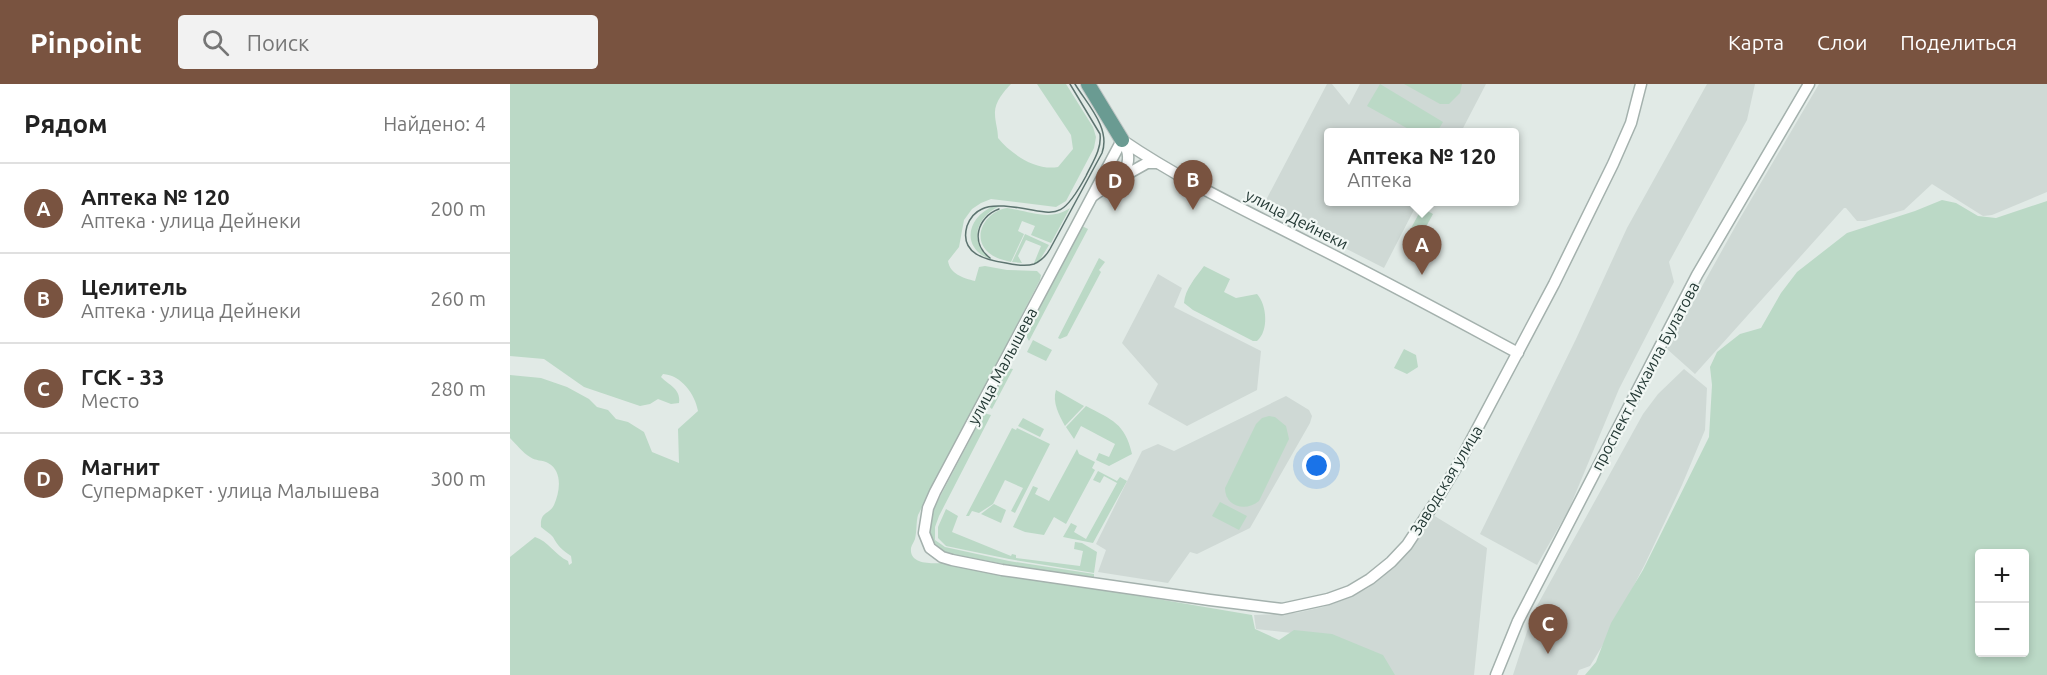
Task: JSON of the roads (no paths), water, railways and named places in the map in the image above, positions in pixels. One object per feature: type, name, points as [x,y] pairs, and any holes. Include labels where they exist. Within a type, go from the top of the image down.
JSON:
[{"type":"main road","name":"улица Дейнеки","points":[[1088,84],[1122,140]]},
{"type":"street","name":"Заводская улица","points":[[926,541],[930,548],[942,557],[1002,570],[1282,609],[1328,599],[1350,591],[1381,572],[1407,545],[1448,482],[1518,352],[1620,148],[1631,123],[1641,84]]},
{"type":"street","name":"проспект Михаила Булатова","points":[[1496,675],[1518,621],[1697,275],[1809,84]]},
{"type":"street","name":"улица Дейнеки","points":[[1122,140],[1206,191],[1518,352]]},
{"type":"street","name":"улица Малышева","points":[[1094,195],[1121,176],[1126,168],[1127,148],[1122,140]]},
{"type":"street","name":"улица Малышева","points":[[926,541],[924,524],[935,492],[1122,140]]},
{"type":"street","points":[[1113,182],[1147,163],[1155,162]]},
{"type":"tram line","points":[[1070,84],[1100,134],[1098,150],[1086,176],[1068,203],[1053,212],[1004,206],[987,207],[977,212],[968,223],[966,236],[967,243],[976,254],[998,262],[1027,265],[1039,261],[1050,249],[1102,153],[1104,144],[1101,125],[1075,84]]},
{"type":"tram line","points":[[990,258],[980,245],[979,231],[986,218],[999,209]]},
{"type":"place","name":"Целитель","points":[[1193,210]]},
{"type":"place","name":"Магнит","points":[[1115,211]]},
{"type":"place","name":"Аптека № 120","points":[[1422,275]]},
{"type":"place","name":"ГСК - 33","points":[[1548,654]]}]
